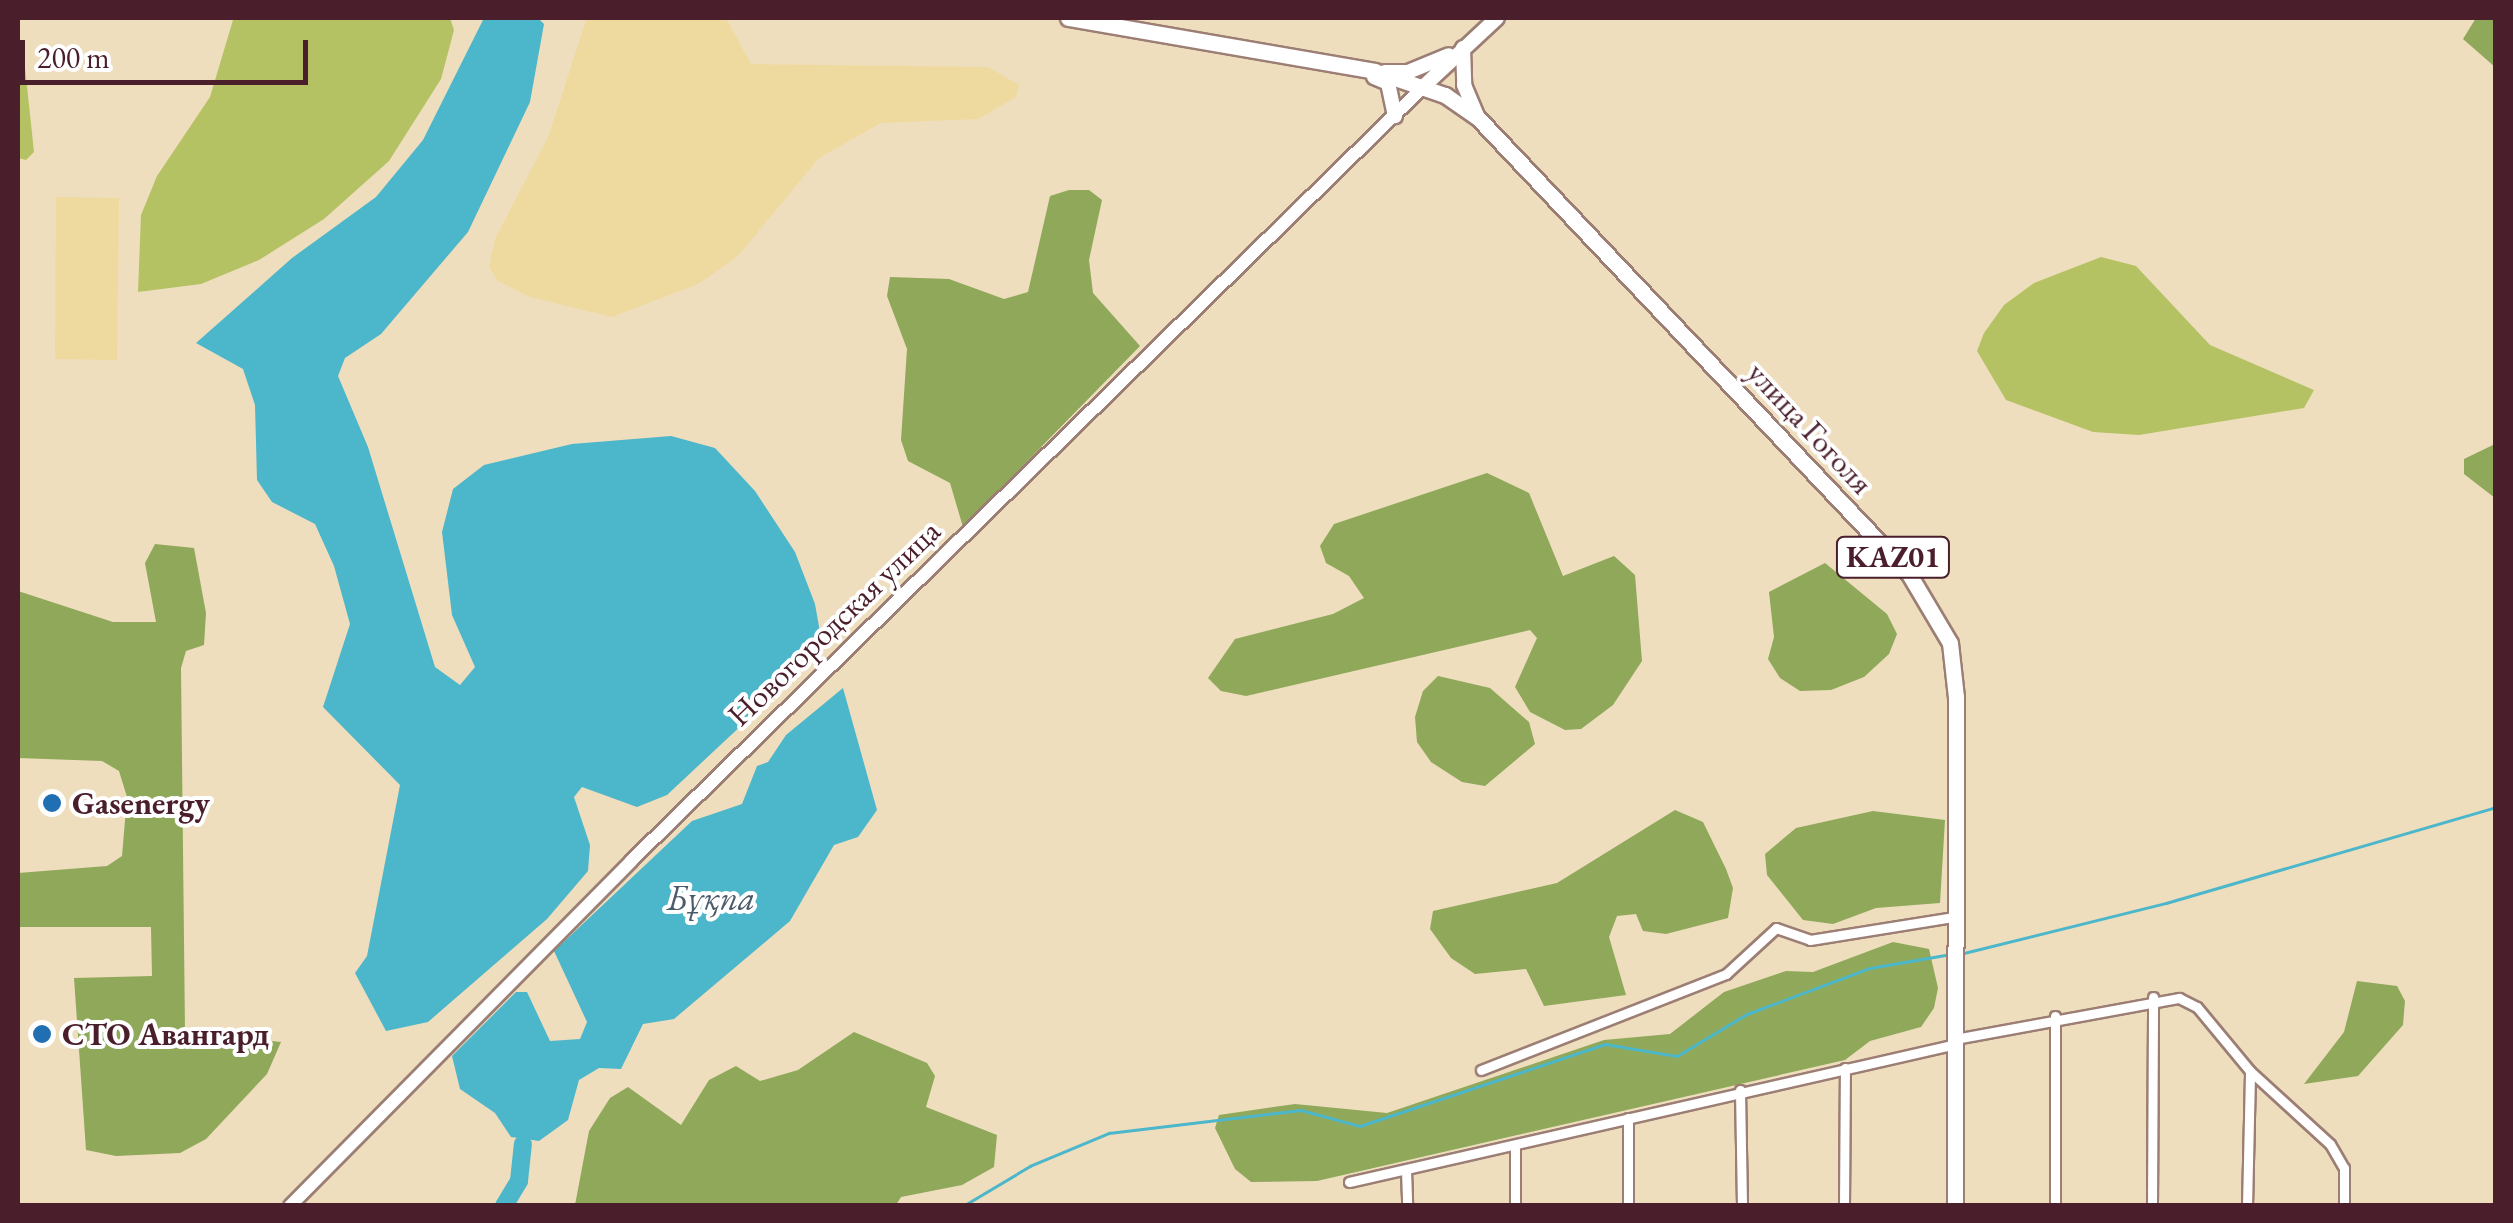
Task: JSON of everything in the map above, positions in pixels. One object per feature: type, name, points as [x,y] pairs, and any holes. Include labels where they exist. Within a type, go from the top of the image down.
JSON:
[{"type":"highway","name":"улица Гоголя","points":[[1068,18],[1374,72],[1424,87],[1478,118],[1909,574],[1950,643],[1956,697],[1955,1206]]},
{"type":"main road","points":[[1424,87],[1497,18]]},
{"type":"main road","points":[[1374,72],[1408,72],[1463,48]]},
{"type":"main road","points":[[1463,48],[1464,86],[1478,118]]},
{"type":"main road","points":[[1355,69],[1388,82],[1395,116]]},
{"type":"street","name":"Новогородская улица","points":[[290,1206],[645,847],[1424,87]]},
{"type":"street","points":[[1481,1070],[1726,974],[1776,928],[1810,940],[1954,917]]},
{"type":"street","points":[[2152,1206],[2154,997]]},
{"type":"street","points":[[1349,1182],[1515,1149],[1740,1090],[2055,1016],[2154,997],[2179,998],[2197,1006],[2250,1071],[2330,1144],[2344,1168],[2344,1206]]},
{"type":"street","points":[[2055,1016],[2055,1206]]},
{"type":"street","points":[[1844,1206],[1845,1068]]},
{"type":"street","points":[[2248,1206],[2250,1071]]},
{"type":"street","points":[[1740,1090],[1742,1206]]},
{"type":"street","points":[[1628,1118],[1628,1206]]},
{"type":"street","points":[[1515,1149],[1515,1206]]},
{"type":"street","points":[[1406,1170],[1406,1206]]},
{"type":"green space","points":[[450,18],[454,30],[441,79],[389,161],[324,219],[259,260],[201,284],[138,292],[141,215],[157,176],[210,97],[233,20]]},
{"type":"green space","points":[[2476,18],[2495,18],[2495,67],[2463,39]]},
{"type":"green space","points":[[24,58],[34,152],[26,160],[18,158],[18,61]]},
{"type":"green space","points":[[1069,190],[1089,190],[1102,200],[1089,260],[1093,293],[1140,346],[963,527],[950,483],[908,461],[901,440],[907,349],[887,296],[890,277],[949,279],[1004,299],[1028,292],[1050,196]]},
{"type":"green space","points":[[2101,257],[2136,266],[2210,345],[2314,390],[2304,408],[2139,435],[2093,432],[2006,400],[1977,351],[1984,333],[2004,305],[2034,283]]},
{"type":"green space","points":[[2495,444],[2495,498],[2464,474],[2464,459]]},
{"type":"green space","points":[[1487,473],[1529,493],[1563,576],[1614,556],[1635,575],[1642,661],[1613,705],[1581,729],[1565,730],[1530,712],[1515,687],[1537,638],[1530,630],[1246,696],[1221,691],[1208,678],[1235,639],[1333,614],[1364,598],[1349,576],[1326,563],[1320,546],[1334,524]]},
{"type":"green space","points":[[155,544],[194,548],[206,613],[204,645],[186,651],[181,668],[185,1031],[281,1042],[267,1074],[206,1139],[180,1153],[116,1156],[86,1150],[74,978],[152,976],[151,927],[20,927],[18,873],[107,866],[122,856],[127,797],[119,771],[102,761],[18,758],[18,591],[113,622],[156,622],[145,563]]},
{"type":"green space","points":[[1825,563],[1887,614],[1897,634],[1889,654],[1864,677],[1831,690],[1800,691],[1780,678],[1768,659],[1774,637],[1769,592]]},
{"type":"green space","points":[[1438,676],[1490,688],[1529,722],[1535,744],[1485,786],[1462,782],[1431,762],[1417,742],[1415,717],[1423,691]]},
{"type":"green space","points":[[1675,810],[1703,822],[1733,888],[1728,918],[1666,934],[1643,931],[1636,914],[1617,916],[1609,937],[1626,995],[1544,1006],[1526,969],[1475,974],[1451,958],[1430,929],[1433,911],[1557,883]]},
{"type":"green space","points":[[1873,811],[1945,820],[1940,903],[1876,908],[1833,924],[1803,920],[1767,875],[1765,854],[1796,828]]},
{"type":"green space","points":[[1893,942],[1929,949],[1938,988],[1934,1008],[1921,1027],[1870,1041],[1845,1060],[1317,1181],[1251,1182],[1235,1169],[1215,1128],[1219,1115],[1295,1104],[1387,1113],[1604,1040],[1670,1034],[1724,992],[1786,971],[1813,972]]},
{"type":"green space","points":[[2357,981],[2397,986],[2405,1001],[2403,1025],[2358,1076],[2304,1084],[2344,1032]]},
{"type":"green space","points":[[854,1032],[927,1063],[935,1076],[926,1107],[997,1135],[994,1167],[962,1185],[901,1197],[896,1205],[575,1205],[589,1131],[610,1098],[628,1087],[681,1125],[709,1080],[736,1066],[760,1081],[798,1070]]},
{"type":"sand","points":[[587,18],[726,18],[751,64],[988,67],[1019,85],[1016,97],[978,119],[881,123],[819,158],[737,257],[698,284],[612,317],[530,297],[498,281],[489,267],[495,239],[548,137]]},
{"type":"sand","points":[[56,197],[119,198],[117,360],[55,359]]},
{"type":"water","points":[[538,18],[544,24],[530,102],[468,232],[381,334],[345,358],[338,376],[368,447],[435,667],[460,685],[475,667],[452,615],[442,532],[453,489],[484,465],[572,444],[671,436],[715,448],[755,491],[795,552],[815,604],[823,649],[667,795],[637,807],[582,787],[574,797],[590,845],[588,871],[547,919],[428,1022],[386,1031],[355,973],[367,956],[400,785],[323,707],[350,624],[334,566],[315,524],[272,502],[257,480],[255,405],[243,369],[196,343],[292,258],[376,197],[423,140],[483,20]]},
{"type":"water","name":"Бұқпа","points":[[843,688],[877,810],[858,837],[834,845],[790,921],[674,1019],[643,1024],[621,1069],[599,1068],[579,1080],[568,1120],[539,1141],[511,1137],[495,1113],[460,1089],[452,1056],[516,992],[527,992],[550,1041],[580,1039],[587,1022],[554,951],[692,821],[742,804],[757,766],[768,762],[786,735]]},
{"type":"waterway","points":[[1964,953],[2166,903],[2496,807]]},
{"type":"waterway","points":[[963,1206],[1030,1166],[1109,1133],[1301,1110],[1360,1126],[1605,1044],[1677,1056],[1747,1014],[1870,968],[1945,955]]},
{"type":"waterway","name":"Бұқпа","points":[[504,1206],[519,1181],[523,1144]]},
{"type":"place","name":"Gasenergy","points":[[52,803]]},
{"type":"place","name":"СТО Авангард","points":[[42,1034]]}]
